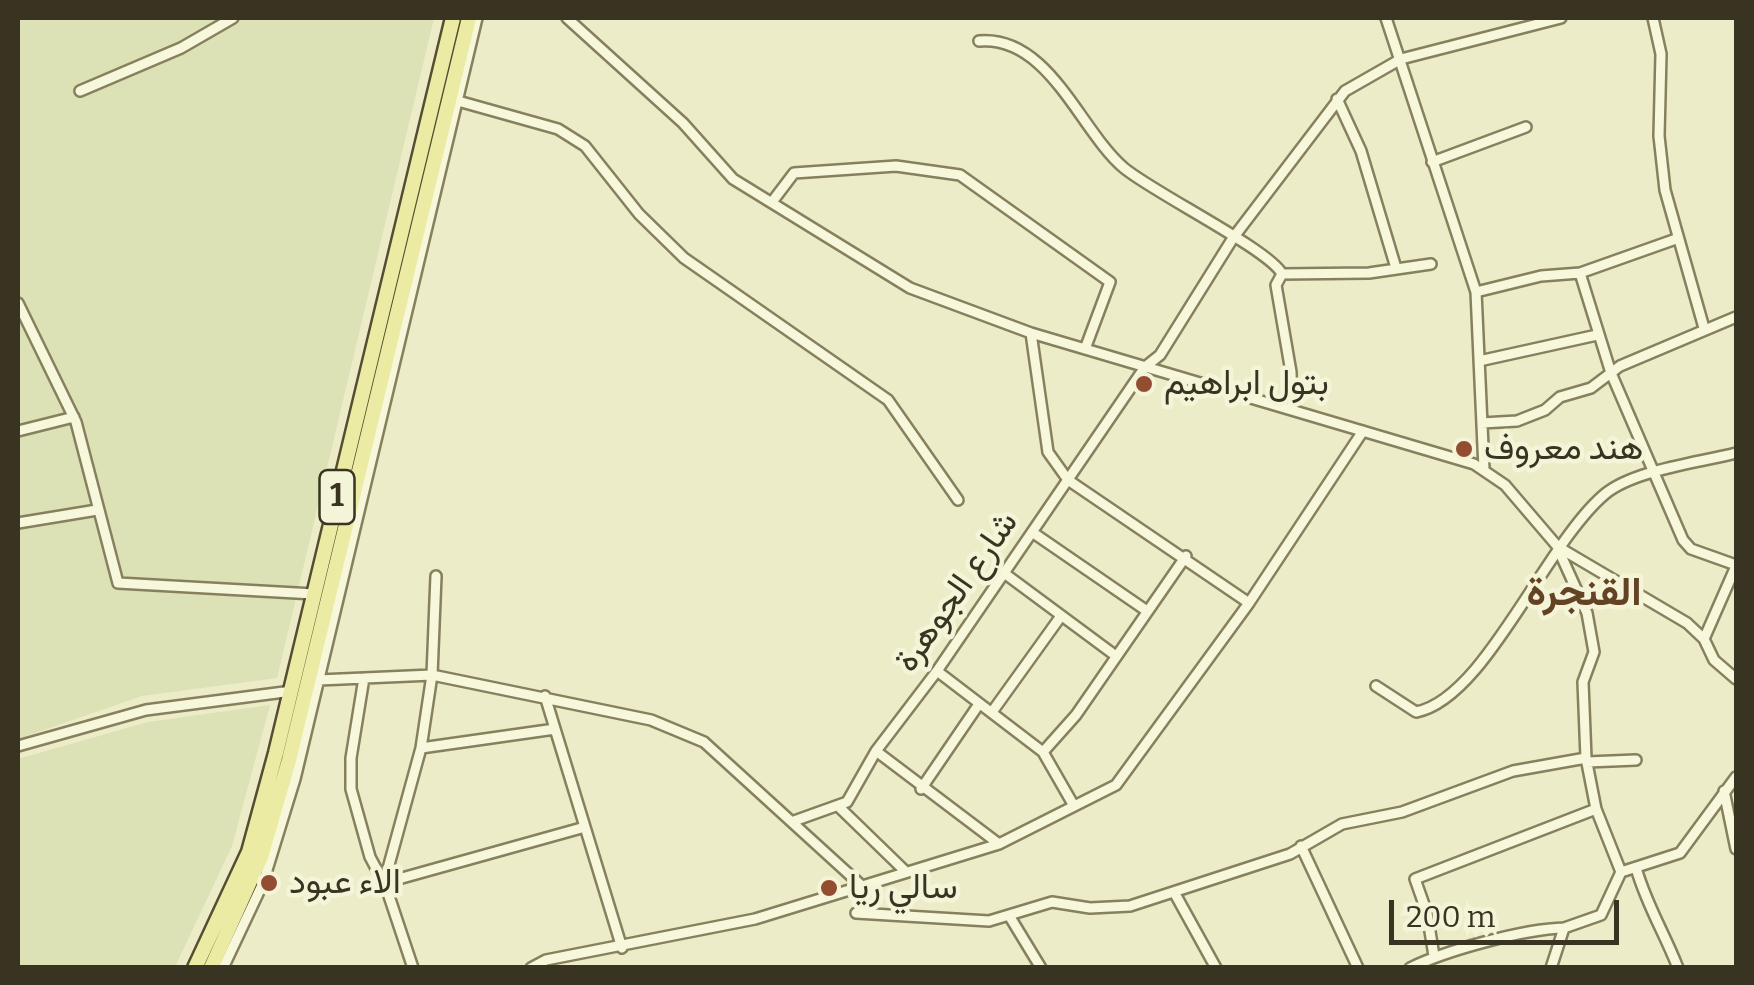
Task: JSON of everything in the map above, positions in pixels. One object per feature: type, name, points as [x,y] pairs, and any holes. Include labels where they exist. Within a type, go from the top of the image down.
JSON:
[{"type":"main road","name":"1","points":[[194,968],[248,852],[292,691],[453,18]]},
{"type":"main road","name":"1","points":[[211,968],[262,857],[289,760],[469,18]]},
{"type":"street","points":[[80,91],[156,60],[233,18]]},
{"type":"street","points":[[224,968],[264,883],[280,835],[477,18]]},
{"type":"street","points":[[567,18],[682,124],[725,172],[910,288],[1031,333],[1292,408],[1484,469],[1505,485],[1558,548],[1587,612],[1594,652],[1583,682],[1587,760],[1596,809],[1621,872],[1601,914],[1564,928],[1542,928],[1434,956],[1410,968]]},
{"type":"street","points":[[1386,18],[1476,292],[1484,469]]},
{"type":"street","points":[[1396,268],[1361,151],[1337,99],[1401,59],[1561,18]]},
{"type":"street","points":[[1653,18],[1664,91],[1659,136],[1676,239],[1704,328]]},
{"type":"street","points":[[978,41],[999,42],[1034,62],[1127,171],[1263,254],[1282,274],[1340,275],[1431,264]]},
{"type":"street","name":"شارع الجوهرة","points":[[839,807],[847,802],[876,751],[937,671],[1146,367],[1160,355],[1233,238],[1337,99]]},
{"type":"street","points":[[458,100],[558,129],[585,146],[638,214],[684,258],[888,400],[958,500]]},
{"type":"street","points":[[1432,162],[1526,126]]},
{"type":"street","points":[[772,202],[794,173],[824,168],[896,166],[960,175],[1110,282],[1085,349]]},
{"type":"street","points":[[1476,292],[1541,276],[1580,273],[1676,239]]},
{"type":"street","points":[[1580,273],[1611,372],[1653,474],[1691,549],[1736,566],[1704,639]]},
{"type":"street","points":[[1282,274],[1276,285],[1291,372],[1292,408]]},
{"type":"street","points":[[18,303],[74,417],[118,583],[314,594]]},
{"type":"street","points":[[1482,422],[1518,421],[1545,410],[1560,398],[1591,388],[1611,372],[1736,316]]},
{"type":"street","points":[[1031,333],[1048,452],[1068,480],[1186,556],[1248,603]]},
{"type":"street","points":[[1480,361],[1597,336]]},
{"type":"street","points":[[18,431],[74,417]]},
{"type":"street","points":[[531,968],[546,960],[755,919],[999,844],[1116,785],[1248,603],[1363,430]]},
{"type":"street","points":[[1376,686],[1416,712],[1448,701],[1474,671],[1558,548],[1603,496],[1620,483],[1735,455]]},
{"type":"street","points":[[18,524],[98,510]]},
{"type":"street","points":[[1032,532],[1147,611]]},
{"type":"street","points":[[1558,548],[1687,623],[1704,639],[1714,660],[1736,679]]},
{"type":"street","points":[[1043,752],[1076,715],[1186,556]]},
{"type":"street","points":[[1004,573],[1116,656]]},
{"type":"street","points":[[384,883],[421,748],[432,675],[436,576]]},
{"type":"street","points":[[992,712],[1061,616]]},
{"type":"street","points":[[937,671],[1043,752],[1074,806]]},
{"type":"street","points":[[319,680],[432,675],[652,720],[704,742],[862,886]]},
{"type":"street","points":[[364,678],[351,758],[352,789],[370,857],[384,883],[412,968]]},
{"type":"street","points":[[18,746],[146,710],[292,691]]},
{"type":"street","points":[[544,696],[622,948]]},
{"type":"street","points":[[921,789],[978,704]]},
{"type":"street","points":[[421,748],[555,730]]},
{"type":"street","points":[[876,751],[921,789],[999,844]]},
{"type":"street","points":[[856,913],[964,921],[1010,917],[1052,902],[1116,907],[1290,854],[1342,824],[1402,812],[1514,771],[1587,760],[1636,760]]},
{"type":"street","points":[[1621,872],[1680,853],[1736,776]]},
{"type":"street","points":[[1724,792],[1736,849]]},
{"type":"street","points":[[794,821],[839,807],[906,872]]},
{"type":"street","points":[[1434,956],[1428,913],[1415,879],[1596,809]]},
{"type":"street","points":[[384,883],[584,827]]},
{"type":"street","points":[[1301,846],[1358,968]]},
{"type":"street","points":[[1636,868],[1650,914],[1664,934],[1678,968]]},
{"type":"street","points":[[1174,892],[1216,968]]},
{"type":"street","points":[[1010,917],[1041,968]]},
{"type":"street","points":[[1550,968],[1564,928]]},
{"type":"green space","points":[[18,18],[434,18],[277,678],[142,696],[18,739]]},
{"type":"green space","points":[[270,705],[232,846],[175,967],[18,967],[18,759],[148,722]]},
{"type":"place","name":"بتول ابراهيم","points":[[1144,384]]},
{"type":"place","name":"هند معروف","points":[[1464,449]]},
{"type":"place","name":"الاء عبود","points":[[269,883]]},
{"type":"place","name":"سالي ريا","points":[[829,888]]},
{"type":"district","name":"القنجرة","points":[[1584,594]]}]
